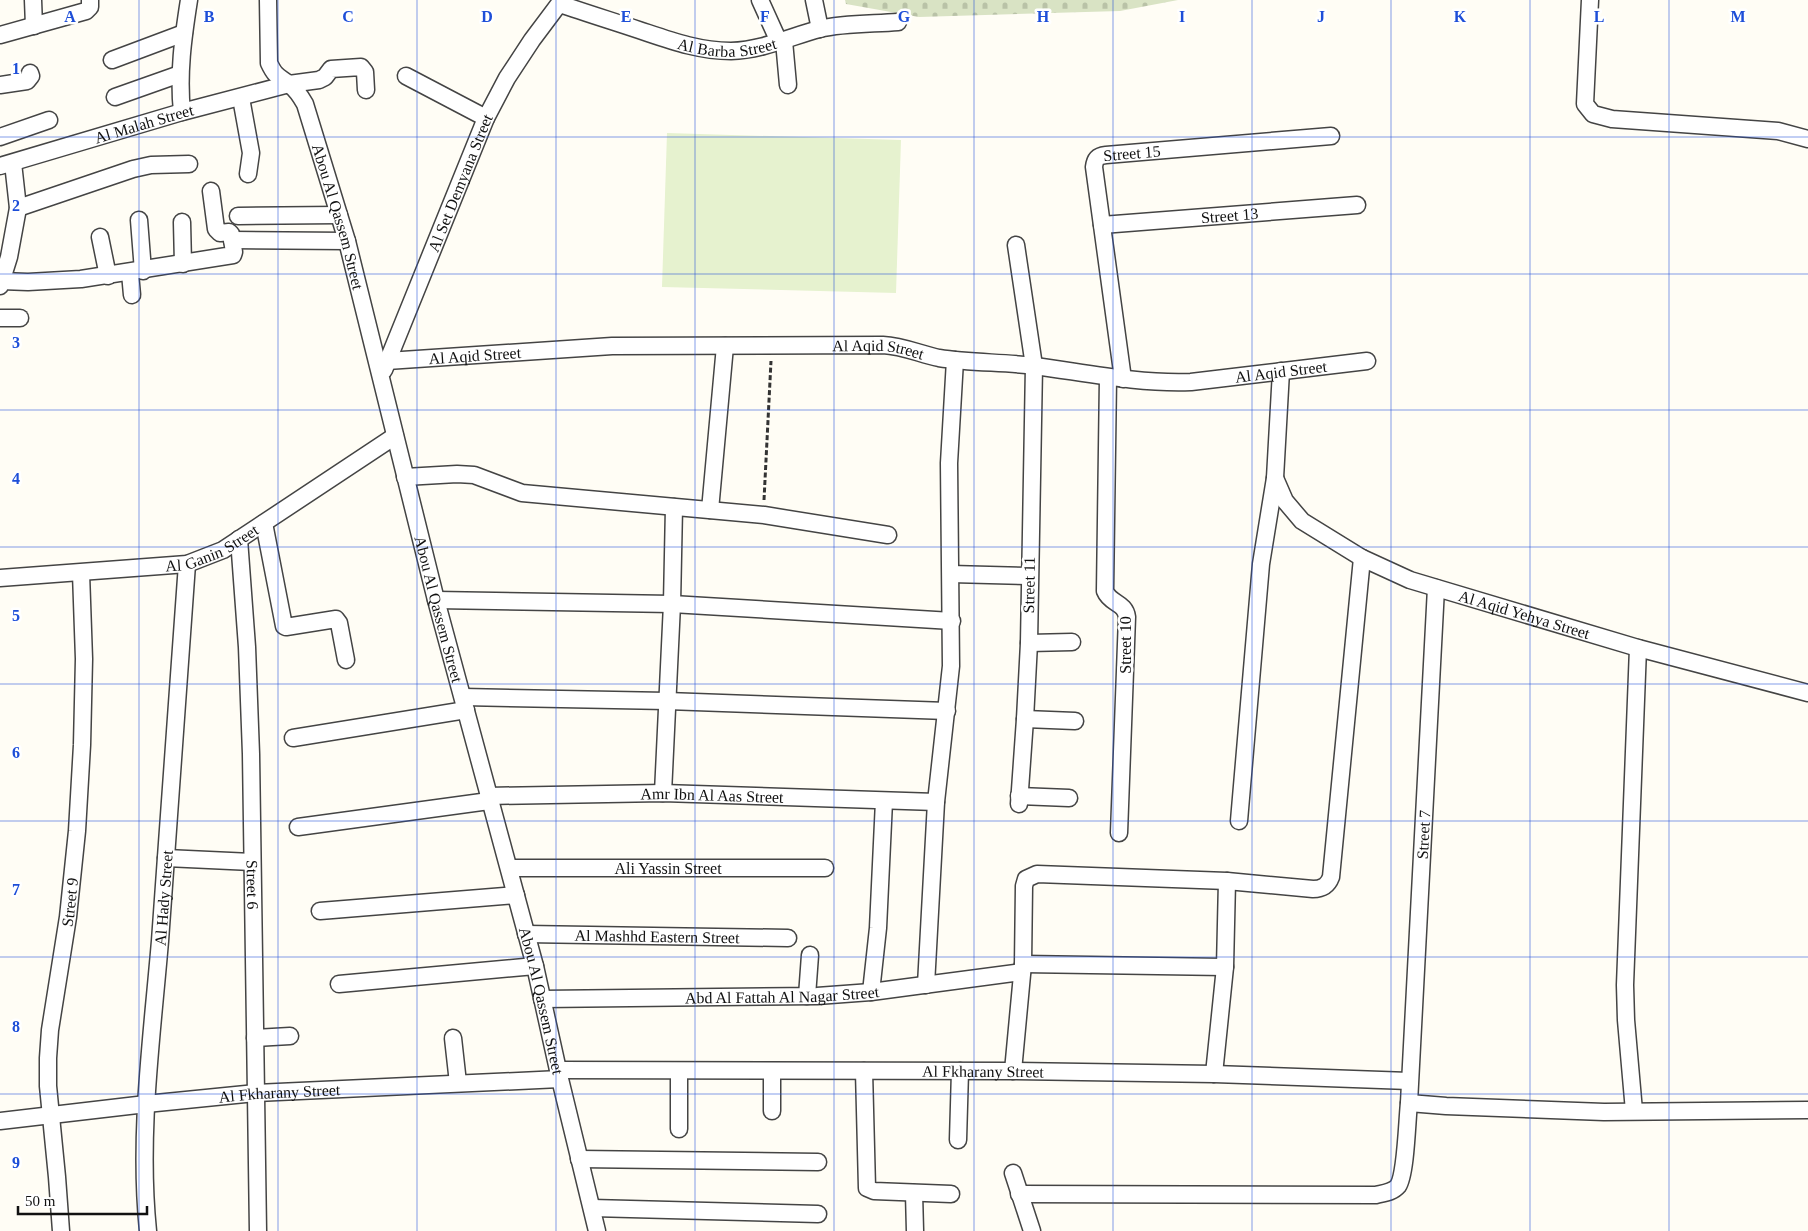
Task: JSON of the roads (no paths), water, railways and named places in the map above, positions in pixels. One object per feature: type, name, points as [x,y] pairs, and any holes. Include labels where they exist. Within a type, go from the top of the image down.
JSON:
[{"type":"street","points":[[33,0],[34,26]]},
{"type":"street","points":[[0,35],[86,11],[90,7],[90,0]]},
{"type":"street","points":[[182,112],[180,74],[189,0]]},
{"type":"street","name":"Abou Al Qassem Street","points":[[268,0],[269,63],[273,72],[280,80],[296,90],[305,104],[347,241],[436,600],[535,966],[597,1231]]},
{"type":"street","points":[[760,0],[781,41],[788,85]]},
{"type":"street","points":[[814,0],[820,29]]},
{"type":"street","points":[[1590,0],[1585,104],[1593,114],[1612,119],[1778,131],[1808,139]]},
{"type":"street","name":"Al Barba Street","points":[[561,2],[690,47],[711,50],[732,51],[753,48],[820,29],[898,22]]},
{"type":"street","name":"Al Set Demyana Street","points":[[381,378],[486,118],[507,78],[532,40],[561,2]]},
{"type":"street","points":[[112,60],[184,33]]},
{"type":"street","name":"Al Malah Street","points":[[7,165],[182,112],[289,84],[322,79],[331,70],[361,67],[365,72],[366,90]]},
{"type":"street","points":[[0,85],[27,81],[31,76],[30,73]]},
{"type":"street","points":[[115,97],[180,74]]},
{"type":"street","points":[[406,76],[486,118]]},
{"type":"street","points":[[241,98],[251,154],[248,174]]},
{"type":"street","points":[[0,137],[49,120]]},
{"type":"street","name":"Street 15","points":[[1116,378],[1102,225],[1094,167],[1095,161],[1099,156],[1331,136]]},
{"type":"street","points":[[18,208],[133,169],[170,164],[189,164]]},
{"type":"street","points":[[7,165],[18,208],[15,232],[1,284],[55,282],[108,276],[233,255],[231,233],[220,232],[216,229],[211,191]]},
{"type":"street","name":"Street 13","points":[[1102,225],[1357,205]]},
{"type":"street","points":[[238,216],[339,215]]},
{"type":"street","points":[[132,294],[137,272],[139,220]]},
{"type":"street","points":[[182,222],[183,264]]},
{"type":"street","points":[[100,237],[108,276]]},
{"type":"street","points":[[232,240],[347,241]]},
{"type":"street","name":"Street 11","points":[[1016,245],[1034,366],[1029,643],[1019,800],[1069,798]]},
{"type":"street","points":[[0,318],[20,318]]},
{"type":"street","name":"Al Aqid Street","points":[[388,361],[612,346],[894,346],[955,360],[1034,366],[1151,382],[1191,382],[1367,361]]},
{"type":"street","points":[[710,510],[725,346]]},
{"type":"street","points":[[926,984],[936,802],[951,666],[952,621],[948,463],[955,360]]},
{"type":"street","points":[[1239,822],[1261,564],[1275,478],[1281,371]]},
{"type":"street","name":"Street 10","points":[[1116,378],[1105,591],[1107,597],[1123,606],[1127,617],[1119,833]]},
{"type":"street","name":"Al Ganin Street","points":[[0,578],[187,564],[223,550],[395,436]]},
{"type":"street","points":[[406,477],[474,475],[522,493],[764,515],[888,535]]},
{"type":"street","name":"Al Aqid Yehya Street","points":[[1275,478],[1285,501],[1302,521],[1362,558],[1394,573],[1436,588],[1638,648],[1808,693]]},
{"type":"street","points":[[662,793],[672,604],[674,507]]},
{"type":"street","points":[[264,522],[284,626],[336,619],[340,623],[346,660]]},
{"type":"street","name":"Street 6","points":[[240,539],[248,666],[251,754],[258,1231]]},
{"type":"street","points":[[1013,1071],[1023,968],[1024,886],[1026,879],[1037,874],[1227,881],[1318,889],[1326,886],[1332,877],[1362,558]]},
{"type":"street","name":"Al Hady Street","points":[[148,1231],[144,1187],[146,1104],[187,564]]},
{"type":"street","name":"Street 9","points":[[61,1231],[48,1086],[48,1058],[50,1030],[68,917],[77,831],[82,754],[84,658],[81,572]]},
{"type":"street","points":[[951,574],[1029,576]]},
{"type":"street","name":"Street 7","points":[[1019,1194],[1376,1195],[1388,1192],[1398,1185],[1402,1172],[1408,1103],[1436,588]]},
{"type":"street","points":[[436,600],[672,604],[952,621]]},
{"type":"street","points":[[1029,643],[1072,642]]},
{"type":"street","points":[[1634,1111],[1626,1028],[1625,985],[1638,648]]},
{"type":"street","points":[[292,738],[465,704],[667,701],[947,711]]},
{"type":"street","points":[[1025,719],[1074,721]]},
{"type":"street","name":"Amr Ibn Al Aas Street","points":[[298,827],[489,799],[662,793],[936,802]]},
{"type":"street","points":[[871,992],[878,928],[884,801]]},
{"type":"street","points":[[166,858],[252,862]]},
{"type":"street","name":"Ali Yassin Street","points":[[509,868],[825,868]]},
{"type":"street","points":[[1214,1074],[1225,967],[1227,881]]},
{"type":"street","points":[[320,911],[516,895]]},
{"type":"street","name":"Al Mashhd Eastern Street","points":[[526,934],[788,938]]},
{"type":"street","points":[[807,996],[810,956]]},
{"type":"street","points":[[339,984],[535,966]]},
{"type":"street","name":"Abd Al Fattah Al Nagar Street","points":[[542,999],[807,996],[871,992],[1023,968],[1225,967]]},
{"type":"street","points":[[255,1038],[290,1036]]},
{"type":"street","points":[[453,1038],[458,1084]]},
{"type":"street","points":[[679,1071],[679,1130]]},
{"type":"street","name":"Al Fkharany Street","points":[[0,1121],[51,1114],[256,1094],[458,1084],[559,1075],[679,1071],[1013,1071],[1214,1074],[1409,1081]]},
{"type":"street","points":[[772,1071],[772,1110]]},
{"type":"street","points":[[864,1071],[867,1188],[870,1191],[951,1194]]},
{"type":"street","points":[[958,1140],[960,1071]]},
{"type":"street","points":[[1408,1103],[1604,1112],[1808,1110]]},
{"type":"street","points":[[579,1159],[818,1162]]},
{"type":"street","points":[[1013,1173],[1032,1231]]},
{"type":"street","points":[[914,1193],[915,1231]]},
{"type":"street","points":[[592,1208],[818,1214]]}]
